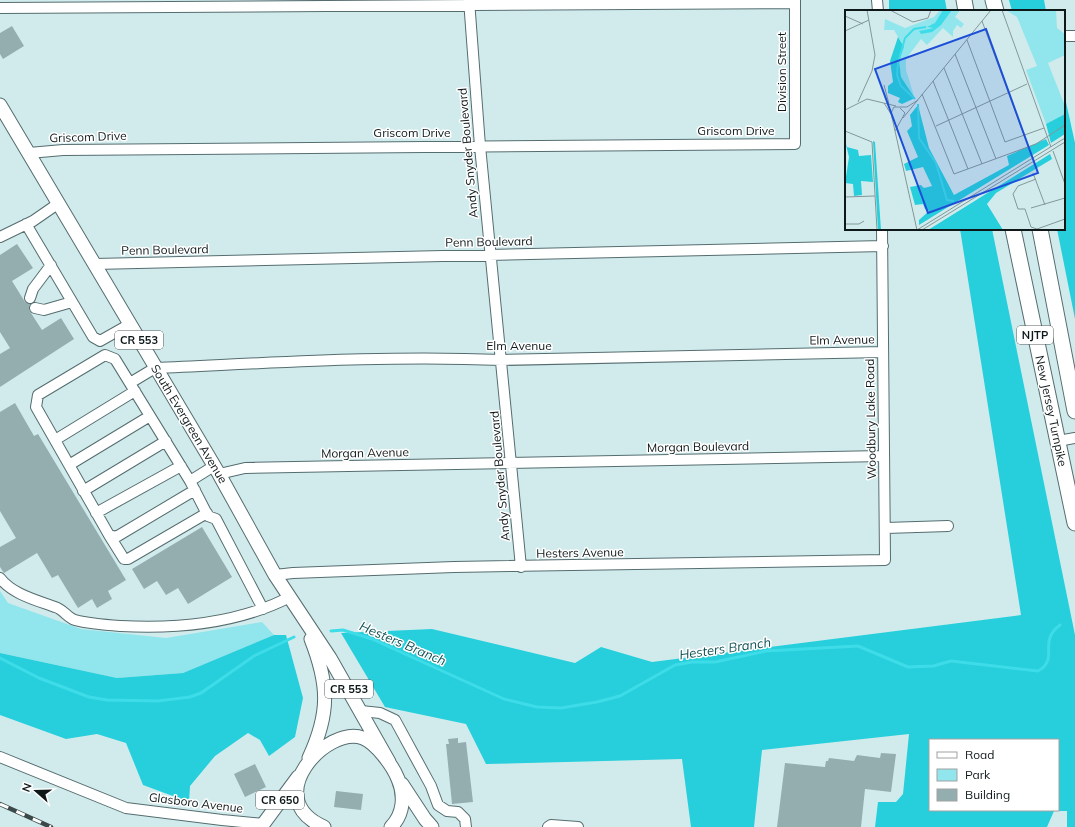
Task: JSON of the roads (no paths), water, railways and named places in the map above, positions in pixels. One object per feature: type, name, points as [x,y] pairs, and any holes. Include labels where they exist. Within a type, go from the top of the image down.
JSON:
[{"type":"highway","points":[[964,0],[966,10]]},
{"type":"highway","points":[[993,0],[996,10]]},
{"type":"highway","name":"New Jersey Turnpike","points":[[1012,230],[1075,523]]},
{"type":"highway","name":"New Jersey Turnpike","points":[[1040,230],[1075,411]]},
{"type":"main road","name":"South Evergreen Avenue","points":[[0,105],[216,470],[275,575],[330,658],[397,776]]},
{"type":"main road","name":"South Evergreen Avenue","points":[[262,825],[303,769],[320,734],[324,720],[325,690],[318,658],[304,619]]},
{"type":"main road","points":[[324,827],[311,821],[300,809],[296,788],[303,769],[326,747],[344,737],[350,736],[364,738],[389,762]]},
{"type":"main road","points":[[391,827],[399,816],[402,804],[402,787],[397,776]]},
{"type":"main road","points":[[397,776],[425,819],[432,827]]},
{"type":"street","points":[[877,0],[878,10]]},
{"type":"street","points":[[0,8],[795,1]]},
{"type":"street","name":"Division Street","points":[[795,1],[796,144]]},
{"type":"street","name":"Andy Snyder Boulevard","points":[[468,3],[480,146],[513,464],[522,567]]},
{"type":"street","name":"Griscom Drive","points":[[29,153],[63,150],[796,144]]},
{"type":"street","points":[[1,234],[26,224],[59,203]]},
{"type":"street","points":[[26,224],[93,337],[97,340],[104,339],[130,324]]},
{"type":"street","name":"Woodbury Lake Road","points":[[882,230],[882,352],[886,528],[885,560]]},
{"type":"street","name":"Penn Boulevard","points":[[95,264],[883,246]]},
{"type":"street","points":[[30,298],[32,289],[51,265]]},
{"type":"street","points":[[35,308],[44,310],[72,302]]},
{"type":"street","name":"Elm Avenue","points":[[155,368],[380,359],[456,358],[502,360],[882,352]]},
{"type":"street","points":[[207,513],[128,559],[124,559],[83,491],[36,407],[38,395],[106,355],[115,359],[181,466],[192,485],[207,513],[208,516],[216,519],[263,609]]},
{"type":"street","points":[[54,440],[132,387],[155,368]]},
{"type":"street","points":[[69,465],[150,416]]},
{"type":"street","points":[[1058,441],[1075,438]]},
{"type":"street","points":[[83,491],[166,441]]},
{"type":"street","name":"Morgan Boulevard","points":[[513,464],[884,456]]},
{"type":"street","name":"Morgan Avenue","points":[[109,535],[116,538],[216,470],[245,468],[513,464]]},
{"type":"street","points":[[96,513],[181,466]]},
{"type":"street","points":[[886,528],[948,526]]},
{"type":"street","name":"Hesters Avenue","points":[[275,575],[454,567],[885,560]]},
{"type":"street","points":[[0,578],[12,590],[59,608],[74,620],[111,625],[155,628],[180,626],[263,609],[290,597]]},
{"type":"street","points":[[361,712],[380,712],[395,720],[431,786],[438,805],[447,811],[458,812],[466,819],[466,827]]},
{"type":"street","name":"Glasboro Avenue","points":[[0,757],[126,808],[262,825]]},
{"type":"street","points":[[548,827],[551,824],[578,827]]},
{"type":"waterway","name":"Hesters Branch","points":[[331,631],[343,630],[372,639],[504,699],[537,707],[561,708],[597,702],[620,696],[675,665],[692,662],[715,662],[766,651],[858,646],[908,667],[933,666],[951,661],[1038,671],[1047,661],[1049,656],[1050,638],[1053,631],[1060,625]]},
{"type":"waterway","name":"Hesters Branch","points":[[0,658],[39,678],[89,697],[107,700],[158,701],[190,697],[201,693],[254,656],[294,637]]},
{"type":"railway","points":[[0,804],[51,827]]}]
